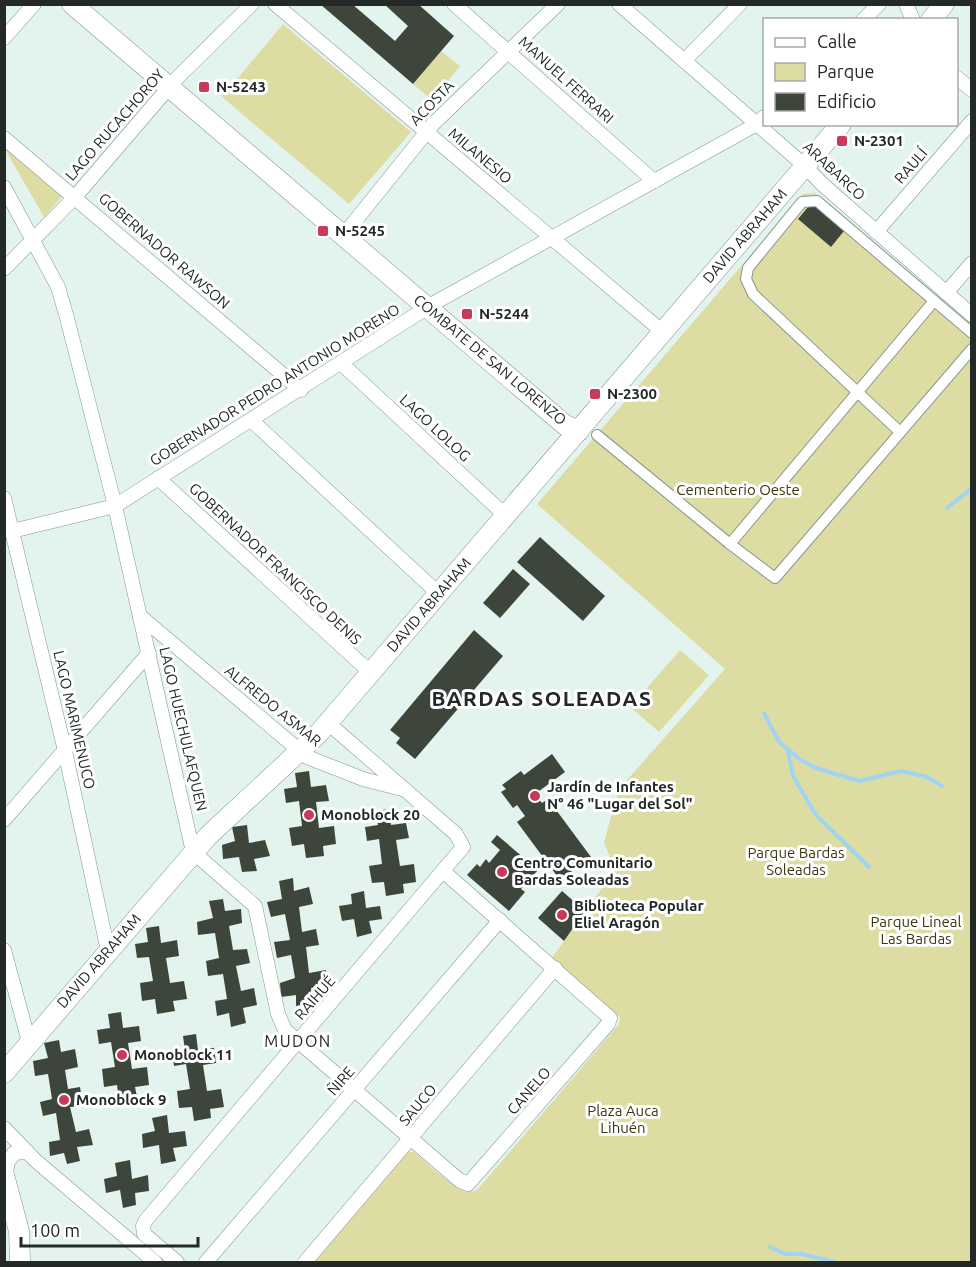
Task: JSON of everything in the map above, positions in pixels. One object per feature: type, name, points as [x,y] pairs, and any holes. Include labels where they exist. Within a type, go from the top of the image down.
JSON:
[{"type":"main road","name":"COMBATE DE SAN LORENZO","points":[[72,4],[173,83]]},
{"type":"main road","name":"COMBATE DE SAN LORENZO","points":[[88,4],[173,83],[431,305],[564,425],[588,433]]},
{"type":"main road","points":[[933,18],[944,4]]},
{"type":"main road","name":"DAVID ABRAHAM","points":[[4,1073],[193,852],[230,814],[300,753],[506,516],[588,433],[663,332],[839,126]]},
{"type":"main road","points":[[5,1176],[19,1231],[20,1263]]},
{"type":"street","points":[[4,38],[34,4]]},
{"type":"street","name":"LAGO RUCACHOROY","points":[[4,269],[75,196],[173,83],[252,4]]},
{"type":"street","name":"MILANESIO","points":[[275,4],[663,332]]},
{"type":"street","name":"MANUEL FERRARI","points":[[454,4],[654,180]]},
{"type":"street","name":"ACOSTA","points":[[346,232],[426,131],[558,4]]},
{"type":"street","name":"ARABARCO","points":[[619,4],[684,61],[761,121]]},
{"type":"street","points":[[684,61],[740,4]]},
{"type":"street","points":[[865,18],[879,4]]},
{"type":"street","points":[[906,4],[912,18]]},
{"type":"street","points":[[958,78],[972,90]]},
{"type":"street","name":"GOBERNADOR PEDRO ANTONIO MORENO","points":[[12,531],[115,506],[342,364],[431,305],[761,121]]},
{"type":"street","name":"RAULÍ","points":[[876,232],[972,122]]},
{"type":"street","name":"ARABARCO","points":[[766,126],[822,184],[876,232],[940,297],[972,315]]},
{"type":"street","name":"GOBERNADOR RAWSON","points":[[4,138],[301,390]]},
{"type":"street","name":"LAGO HUECHULAFQUEN","points":[[4,187],[58,287],[115,506],[193,852]]},
{"type":"street","points":[[900,432],[753,294],[746,279],[748,268],[802,202],[817,201],[940,297],[972,333]]},
{"type":"street","points":[[729,544],[940,297],[972,263]]},
{"type":"street","points":[[588,433],[775,578],[972,349]]},
{"type":"street","name":"LAGO LOLOG","points":[[342,364],[506,516]]},
{"type":"street","points":[[251,420],[439,594]]},
{"type":"street","name":"GOBERNADOR FRANCISCO DENIS","points":[[158,478],[370,673]]},
{"type":"street","name":"LAGO MARIMENUCO","points":[[4,498],[64,751],[108,951]]},
{"type":"street","name":"ALFREDO ASMAR","points":[[140,616],[300,753],[319,763],[404,789]]},
{"type":"street","points":[[4,820],[149,653]]},
{"type":"street","name":"ALFREDO ASMAR","points":[[328,723],[456,834],[462,843]]},
{"type":"street","name":"RAIHUÉ","points":[[177,1263],[148,1238],[143,1229],[146,1220],[461,852],[462,843]]},
{"type":"street","points":[[193,852],[255,906],[278,1014],[285,1030],[411,1138]]},
{"type":"street","points":[[444,872],[555,968]]},
{"type":"street","name":"ÑIRE","points":[[206,1263],[500,920]]},
{"type":"street","points":[[4,950],[29,1042]]},
{"type":"street","name":"CANELO","points":[[411,1138],[462,1182],[468,1184],[608,1024],[610,1018],[555,968]]},
{"type":"street","name":"SAUCO","points":[[305,1263],[555,968]]},
{"type":"street","points":[[4,1128],[27,1152],[150,1261]]},
{"type":"street","points":[[5,1176],[10,1157],[17,1151],[27,1152]]},
{"type":"green space","points":[[283,24],[411,132],[349,204],[222,97]]},
{"type":"green space","points":[[441,51],[460,66],[432,100],[413,84]]},
{"type":"green space","points":[[4,147],[63,195],[44,217],[5,149]]},
{"type":"green space","name":"Parque Bardas Soleadas","points":[[815,193],[971,329],[971,1262],[311,1262],[407,1152],[414,1152],[462,1189],[477,1190],[619,1024],[620,1018],[616,1013],[552,958],[615,870],[604,842],[619,789],[725,669],[537,504],[803,194]]},
{"type":"green space","points":[[680,650],[709,675],[659,732],[630,707]]},
{"type":"building","points":[[320,4],[352,4],[395,41],[408,26],[384,4],[418,4],[454,36],[413,84]]},
{"type":"building","points":[[816,206],[844,231],[831,247],[798,219],[808,207]]},
{"type":"building","points":[[540,537],[605,596],[583,621],[517,562]]},
{"type":"building","points":[[513,569],[530,584],[500,618],[483,603]]},
{"type":"building","points":[[474,630],[503,656],[415,759],[396,743],[400,738],[390,730]]},
{"type":"building","points":[[552,754],[565,772],[535,794],[542,803],[548,799],[591,857],[560,880],[517,822],[525,816],[517,805],[513,808],[501,792],[506,789],[502,785],[521,771],[524,775]]},
{"type":"building","name":"Monoblock 20","points":[[309,771],[311,787],[326,785],[329,801],[316,802],[319,828],[334,826],[336,844],[323,846],[324,856],[306,858],[304,844],[292,846],[289,828],[302,826],[299,801],[286,803],[284,789],[297,787],[295,773]]},
{"type":"building","points":[[389,809],[391,825],[406,823],[409,838],[396,840],[400,866],[414,864],[416,882],[403,884],[404,893],[386,896],[384,882],[372,883],[369,866],[382,864],[379,839],[367,841],[365,827],[378,825],[376,811]]},
{"type":"building","points":[[247,825],[249,843],[265,840],[270,856],[254,859],[257,871],[242,872],[239,857],[223,859],[222,845],[235,841],[232,827]]},
{"type":"building","name":"Centro Comunitario Bardas Soleadas","points":[[497,835],[538,870],[521,889],[525,892],[509,911],[467,875],[477,864],[480,867],[486,859],[489,863],[500,850],[491,842]]},
{"type":"building","points":[[293,878],[294,891],[309,887],[313,904],[299,907],[302,932],[316,929],[319,945],[306,947],[309,973],[326,970],[327,985],[311,988],[313,1002],[296,1006],[296,995],[281,997],[280,983],[295,978],[291,955],[277,958],[274,942],[290,940],[285,914],[271,917],[267,902],[282,899],[279,881]]},
{"type":"building","points":[[364,891],[366,908],[380,906],[382,919],[369,921],[372,933],[357,937],[354,919],[342,921],[339,906],[352,904],[351,894]]},
{"type":"building","name":"Biblioteca Popular Eliel Aragón","points":[[562,891],[585,911],[564,941],[538,918]]},
{"type":"building","points":[[223,899],[225,911],[241,909],[242,923],[229,926],[233,950],[247,949],[250,963],[236,966],[241,991],[254,988],[257,1005],[243,1008],[246,1023],[231,1027],[229,1013],[217,1016],[215,1001],[227,999],[223,974],[208,976],[206,961],[219,958],[215,933],[198,935],[197,922],[213,918],[209,901]]},
{"type":"building","points":[[159,926],[161,943],[177,940],[179,956],[166,958],[170,983],[184,981],[187,999],[173,1001],[175,1011],[157,1014],[155,999],[142,1001],[140,983],[153,981],[149,957],[137,958],[135,944],[148,942],[146,928]]},
{"type":"building","name":"Monoblock 11","points":[[121,1012],[123,1028],[139,1026],[141,1041],[128,1043],[132,1069],[147,1067],[149,1085],[135,1087],[137,1097],[119,1099],[117,1085],[104,1087],[102,1069],[115,1067],[111,1042],[99,1044],[97,1030],[110,1028],[108,1014]]},
{"type":"building","points":[[196,1034],[198,1050],[214,1048],[216,1063],[203,1065],[207,1091],[221,1089],[224,1107],[210,1109],[211,1118],[194,1121],[192,1107],[179,1108],[177,1091],[190,1089],[186,1064],[174,1066],[172,1052],[185,1050],[183,1036]]},
{"type":"building","name":"Monoblock 9","points":[[59,1040],[61,1052],[75,1049],[78,1067],[65,1070],[68,1089],[80,1087],[83,1106],[70,1107],[76,1132],[89,1129],[93,1145],[77,1147],[80,1161],[67,1164],[64,1153],[50,1156],[49,1142],[60,1140],[56,1113],[43,1116],[40,1102],[52,1099],[48,1074],[35,1076],[33,1061],[48,1058],[44,1043]]},
{"type":"building","points":[[167,1115],[169,1133],[185,1131],[187,1146],[173,1148],[176,1161],[161,1164],[159,1145],[143,1148],[142,1134],[155,1131],[152,1118]]},
{"type":"building","points":[[130,1160],[132,1179],[148,1175],[149,1191],[135,1193],[136,1205],[123,1208],[120,1190],[106,1193],[104,1179],[117,1176],[115,1163]]},
{"type":"waterway","points":[[947,508],[972,488]]},
{"type":"waterway","points":[[764,713],[779,742],[801,760],[816,768],[859,781],[902,771],[927,777],[942,786]]},
{"type":"waterway","points":[[788,751],[793,776],[816,815],[869,867]]},
{"type":"waterway","points":[[770,1247],[785,1254],[802,1254],[834,1262]]},
{"type":"place","name":"N-5243","points":[[204,87]]},
{"type":"place","name":"N-2301","points":[[842,141]]},
{"type":"place","name":"N-5245","points":[[323,231]]},
{"type":"place","name":"N-5244","points":[[467,314]]},
{"type":"place","name":"N-2300","points":[[595,394]]},
{"type":"place","name":"Jardín de Infantes N° 46 \"Lugar del Sol\"","points":[[535,796]]},
{"type":"place","name":"Monoblock 20","points":[[309,815]]},
{"type":"place","name":"Centro Comunitario Bardas Soleadas","points":[[502,872]]},
{"type":"place","name":"Biblioteca Popular Eliel Aragón","points":[[562,915]]},
{"type":"place","name":"Monoblock 11","points":[[122,1055]]},
{"type":"place","name":"Monoblock 9","points":[[64,1100]]},
{"type":"district","name":"BARDAS SOLEADAS","points":[[542,699]]},
{"type":"district","name":"MUDON","points":[[298,1041]]},
{"type":"park label","name":"Cementerio Oeste","points":[[738,490]]},
{"type":"park label","name":"Parque Lineal Las Bardas","points":[[916,930]]},
{"type":"park label","name":"Plaza Auca Lihuén","points":[[623,1120]]}]
